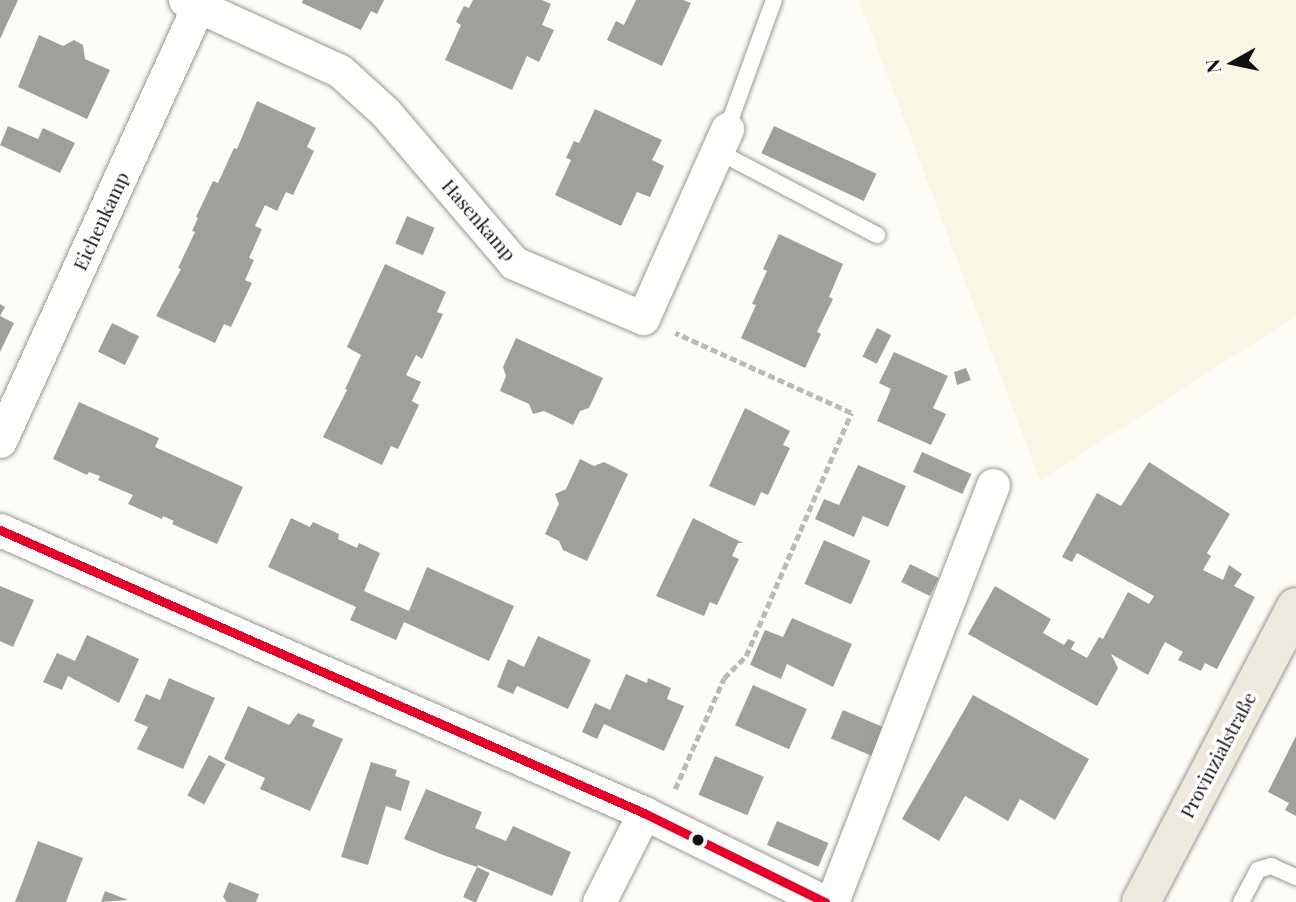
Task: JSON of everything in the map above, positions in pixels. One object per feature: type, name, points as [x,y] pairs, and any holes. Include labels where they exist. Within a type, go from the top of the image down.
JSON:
[{"type":"main road","name":"Provinzialstraße","points":[[1141,902],[1296,607]]},
{"type":"street","name":"Hasenkamp","points":[[195,2],[340,71],[386,113],[513,263],[643,318]]},
{"type":"street","name":"Eichenkamp","points":[[0,441],[195,2]]},
{"type":"street","points":[[643,318],[722,140]]},
{"type":"street","points":[[832,902],[993,485]]},
{"type":"street","points":[[0,530],[652,817],[825,902]]},
{"type":"street","points":[[599,902],[652,817]]},
{"type":"lane","points":[[774,0],[722,140],[877,235]]},
{"type":"lane","points":[[1241,902],[1258,870],[1271,866],[1296,877]]},
{"type":"path","points":[[643,318],[851,413],[746,656],[724,678],[652,817]]},
{"type":"shaded area","points":[[859,0],[1296,0],[1296,316],[1040,481]]},
{"type":"building","points":[[0,0],[18,0],[0,39]]},
{"type":"building","points":[[303,0],[384,0],[377,14],[371,11],[361,30],[302,3]]},
{"type":"building","points":[[473,0],[542,0],[551,4],[542,25],[554,30],[539,62],[527,56],[512,90],[445,60],[461,25],[456,22],[464,6],[469,8]]},
{"type":"building","points":[[636,0],[683,0],[691,3],[662,66],[607,40],[616,21],[624,25]]},
{"type":"building","points":[[39,35],[63,46],[74,40],[83,45],[85,59],[110,70],[87,119],[18,87]]},
{"type":"building","points":[[257,101],[316,128],[307,147],[314,151],[293,195],[286,192],[277,211],[265,205],[255,226],[262,229],[249,258],[254,260],[245,280],[252,283],[231,327],[224,324],[215,343],[156,316],[181,269],[178,268],[195,232],[192,231],[198,218],[196,217],[213,181],[218,183],[234,148],[237,149]]},
{"type":"building","points":[[595,109],[662,140],[652,160],[664,166],[650,197],[637,192],[621,226],[555,195],[571,160],[566,158],[574,141],[579,143]]},
{"type":"building","points":[[8,126],[38,139],[43,128],[75,143],[60,173],[0,145]]},
{"type":"building","points":[[774,126],[876,174],[864,201],[761,153]]},
{"type":"building","points":[[407,216],[435,228],[423,255],[395,244]]},
{"type":"building","points":[[779,234],[843,264],[829,297],[833,299],[817,332],[821,334],[805,368],[741,338],[767,271],[763,269]]},
{"type":"building","points":[[385,264],[446,292],[437,312],[443,314],[422,359],[416,355],[406,375],[421,382],[412,401],[419,405],[398,449],[391,446],[382,465],[323,437],[361,355],[347,347]]},
{"type":"building","points":[[0,316],[14,323],[0,352]]},
{"type":"building","points":[[112,323],[139,336],[125,365],[98,352]]},
{"type":"building","points":[[877,328],[891,335],[877,364],[862,357]]},
{"type":"building","points":[[516,338],[603,378],[589,408],[580,411],[573,425],[544,411],[533,414],[529,404],[500,391],[506,376],[503,367]]},
{"type":"building","points":[[894,352],[948,376],[933,408],[946,414],[931,445],[877,421],[891,389],[879,383]]},
{"type":"building","points":[[966,368],[971,380],[957,385],[954,372]]},
{"type":"building","points":[[79,402],[159,438],[155,447],[243,487],[217,544],[172,524],[174,521],[163,516],[162,519],[128,504],[133,495],[98,480],[100,476],[89,472],[87,475],[53,459]]},
{"type":"building","points":[[745,408],[790,431],[783,445],[790,448],[768,495],[761,492],[755,506],[709,486]]},
{"type":"building","points":[[922,452],[971,474],[962,494],[913,472]]},
{"type":"building","points":[[580,459],[594,466],[604,462],[628,474],[587,561],[563,550],[559,541],[545,534],[559,504],[555,494],[566,489]]},
{"type":"building","points":[[1149,462],[1230,514],[1207,553],[1211,556],[1203,570],[1223,580],[1229,565],[1242,574],[1234,586],[1255,597],[1217,669],[1205,663],[1201,671],[1178,660],[1183,652],[1165,642],[1148,675],[1111,654],[1118,668],[1097,706],[968,634],[995,586],[1051,619],[1043,633],[1064,645],[1068,639],[1075,642],[1071,649],[1087,658],[1099,637],[1103,639],[1128,592],[1149,604],[1154,596],[1077,553],[1072,562],[1062,557],[1097,493],[1121,506]]},
{"type":"building","points":[[858,465],[906,486],[888,527],[863,516],[854,537],[815,519],[824,499],[839,505]]},
{"type":"building","points":[[291,518],[310,527],[313,522],[339,534],[338,539],[357,548],[359,543],[380,553],[364,591],[409,611],[427,567],[514,606],[489,661],[404,622],[396,640],[350,620],[356,607],[268,567]]},
{"type":"building","points":[[693,518],[743,543],[738,543],[732,556],[739,559],[717,605],[710,602],[704,616],[656,596]]},
{"type":"building","points":[[824,540],[871,561],[851,605],[804,584]]},
{"type":"building","points":[[910,564],[939,578],[930,596],[901,582]]},
{"type":"building","points":[[0,586],[34,600],[13,647],[0,641]]},
{"type":"building","points":[[792,618],[852,644],[833,687],[787,664],[781,679],[750,665],[765,630],[783,637]]},
{"type":"building","points":[[87,635],[139,659],[119,703],[68,676],[62,690],[43,682],[57,653],[75,661]]},
{"type":"building","points":[[538,636],[591,660],[568,709],[517,686],[513,694],[497,687],[508,659],[524,667]]},
{"type":"building","points":[[626,674],[647,683],[648,678],[671,688],[667,699],[684,706],[664,751],[604,724],[597,739],[582,732],[595,703],[610,710]]},
{"type":"building","points":[[169,678],[215,698],[183,769],[137,749],[148,727],[134,721],[146,694],[160,700]]},
{"type":"building","points":[[753,685],[807,709],[789,749],[735,725]]},
{"type":"building","points":[[973,695],[1089,759],[1055,820],[1020,799],[1008,821],[965,796],[939,841],[902,819]]},
{"type":"building","points":[[248,706],[289,725],[298,713],[315,720],[312,726],[343,739],[310,811],[260,789],[265,778],[224,759]]},
{"type":"building","points":[[843,710],[885,728],[873,757],[831,739]]},
{"type":"building","points":[[1296,736],[1296,816],[1285,810],[1289,803],[1268,792]]},
{"type":"building","points":[[209,755],[226,764],[204,805],[187,796]]},
{"type":"building","points":[[715,756],[764,777],[747,815],[699,795]]},
{"type":"building","points":[[371,762],[397,770],[395,776],[410,781],[401,811],[386,806],[368,865],[341,857]]},
{"type":"building","points":[[426,789],[482,812],[475,828],[506,841],[513,826],[571,852],[552,896],[478,865],[477,867],[404,839]]},
{"type":"building","points":[[777,821],[829,843],[818,867],[767,845]]},
{"type":"building","points":[[38,841],[83,858],[66,902],[15,902]]},
{"type":"building","points":[[477,867],[490,873],[476,902],[463,897]]},
{"type":"building","points":[[229,882],[259,894],[256,902],[227,902],[223,897]]},
{"type":"building","points":[[105,891],[128,900],[101,902]]},
{"type":"transit line","points":[[0,530],[644,813],[825,902]]}]
